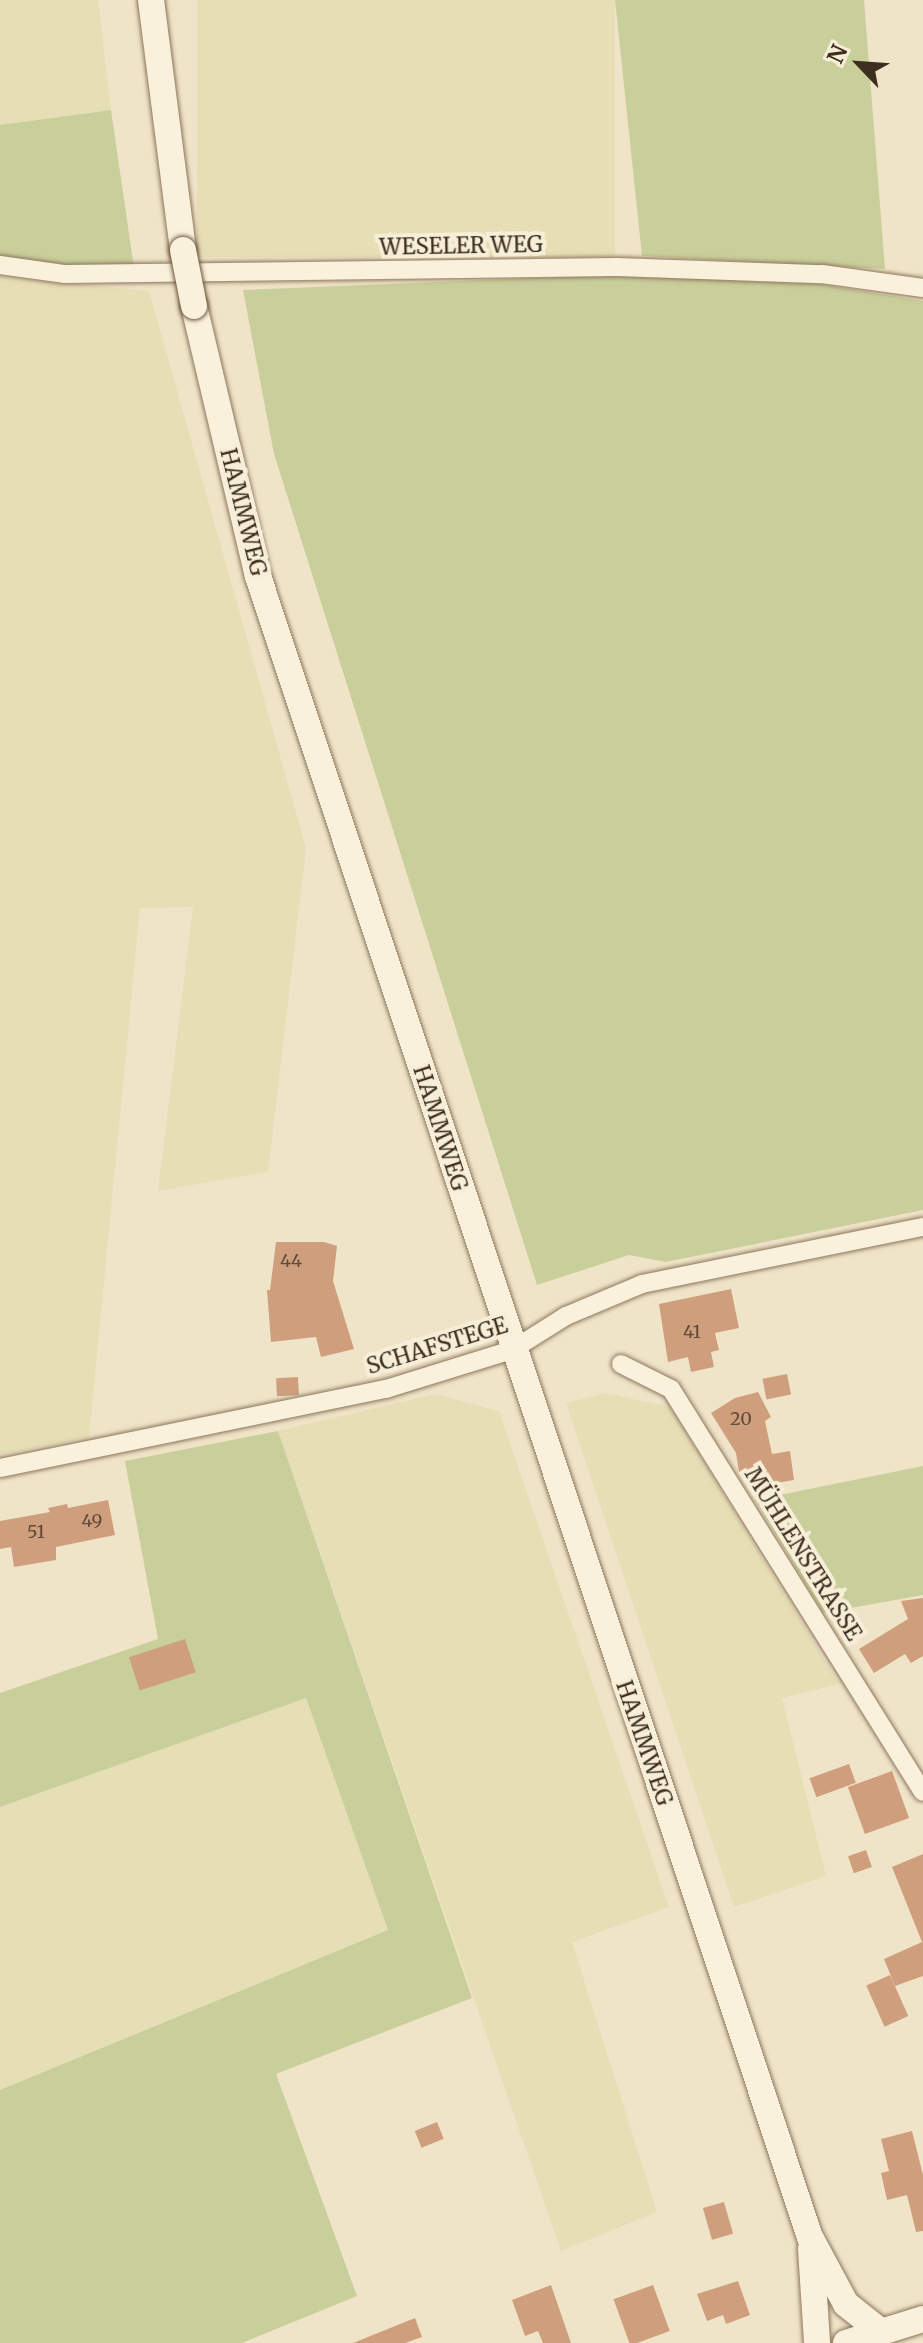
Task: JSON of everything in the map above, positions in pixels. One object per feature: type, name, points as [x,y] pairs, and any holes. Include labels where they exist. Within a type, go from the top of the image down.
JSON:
[{"type":"main road","name":"HAMMWEG","points":[[151,0],[183,250],[258,576],[810,2237],[846,2304],[880,2331]]},
{"type":"main road","name":"HAMMWEG","points":[[810,2237],[817,2334]]},
{"type":"main road","points":[[846,2343],[923,2319]]},
{"type":"street","name":"WESELER WEG","points":[[0,265],[65,274],[617,267],[822,274],[923,288]]},
{"type":"street","name":"SCHAFSTEGE","points":[[0,1468],[386,1389],[505,1326],[566,1316],[642,1284],[923,1227]]},
{"type":"street","name":"MÜHLENSTRASSE","points":[[621,1364],[671,1389],[923,1792]]},
{"type":"shaded area","points":[[0,0],[98,0],[111,110],[0,125]]},
{"type":"shaded area","points":[[197,0],[615,0],[615,257],[197,257]]},
{"type":"shaded area","points":[[0,277],[149,291],[306,848],[268,1172],[158,1191],[193,907],[140,908],[89,1437],[0,1455]]},
{"type":"shaded area","points":[[606,1393],[670,1407],[839,1684],[782,1698],[826,1876],[734,1907],[566,1403]]},
{"type":"shaded area","points":[[435,1394],[499,1411],[669,1907],[572,1942],[657,2212],[561,2251],[278,1431]]},
{"type":"shaded area","points":[[306,1698],[388,1930],[0,2090],[0,1807]]},
{"type":"green space","points":[[615,0],[864,0],[885,269],[642,256]]},
{"type":"green space","points":[[111,110],[134,268],[67,267],[0,259],[0,125]]},
{"type":"green space","points":[[607,275],[819,284],[923,301],[923,1210],[666,1262],[629,1255],[537,1285],[274,454],[243,290]]},
{"type":"green space","points":[[278,1431],[472,1998],[276,2074],[357,2296],[242,2343],[0,2343],[0,2090],[388,1930],[306,1698],[0,1807],[0,1693],[158,1639],[125,1461]]},
{"type":"green space","points":[[923,1466],[923,1595],[823,1613],[755,1500]]},
{"type":"building","points":[[276,1242],[324,1242],[337,1246],[333,1281],[354,1349],[321,1357],[316,1337],[271,1342],[267,1290],[270,1290]]},
{"type":"building","points":[[731,1289],[739,1328],[715,1333],[719,1350],[711,1352],[714,1367],[691,1372],[688,1357],[668,1362],[659,1304]]},
{"type":"building","points":[[787,1374],[791,1395],[766,1399],[762,1379]]},
{"type":"building","points":[[298,1377],[299,1395],[277,1396],[276,1378]]},
{"type":"building","points":[[758,1392],[771,1417],[765,1421],[772,1454],[790,1451],[794,1480],[753,1487],[751,1470],[739,1472],[736,1453],[711,1413],[735,1398]]},
{"type":"building","points":[[108,1500],[115,1535],[56,1547],[56,1560],[14,1567],[11,1547],[0,1549],[0,1521],[50,1512],[48,1508],[67,1504],[68,1508]]},
{"type":"building","points":[[923,1598],[923,1656],[911,1663],[905,1654],[874,1673],[859,1649],[908,1619],[901,1601]]},
{"type":"building","points":[[185,1639],[196,1672],[140,1691],[129,1657]]},
{"type":"building","points":[[849,1764],[856,1783],[816,1797],[810,1778]]},
{"type":"building","points":[[892,1771],[909,1818],[865,1834],[848,1787]]},
{"type":"building","points":[[866,1850],[872,1867],[854,1873],[848,1856]]},
{"type":"building","points":[[923,1854],[923,1976],[895,1986],[884,1959],[922,1942],[892,1867]]},
{"type":"building","points":[[890,1975],[908,2016],[885,2027],[866,1986]]},
{"type":"building","points":[[437,2122],[444,2139],[421,2148],[415,2131]]},
{"type":"building","points":[[912,2131],[923,2175],[923,2231],[916,2232],[907,2195],[887,2200],[881,2173],[889,2171],[881,2139]]},
{"type":"building","points":[[724,2202],[733,2234],[712,2240],[703,2208]]},
{"type":"building","points":[[738,2281],[750,2315],[726,2324],[723,2315],[707,2321],[697,2294]]},
{"type":"building","points":[[551,2285],[571,2343],[543,2343],[538,2331],[525,2336],[512,2300]]},
{"type":"building","points":[[653,2285],[670,2331],[629,2343],[614,2299]]},
{"type":"building","points":[[415,2318],[422,2337],[405,2343],[353,2343]]}]
